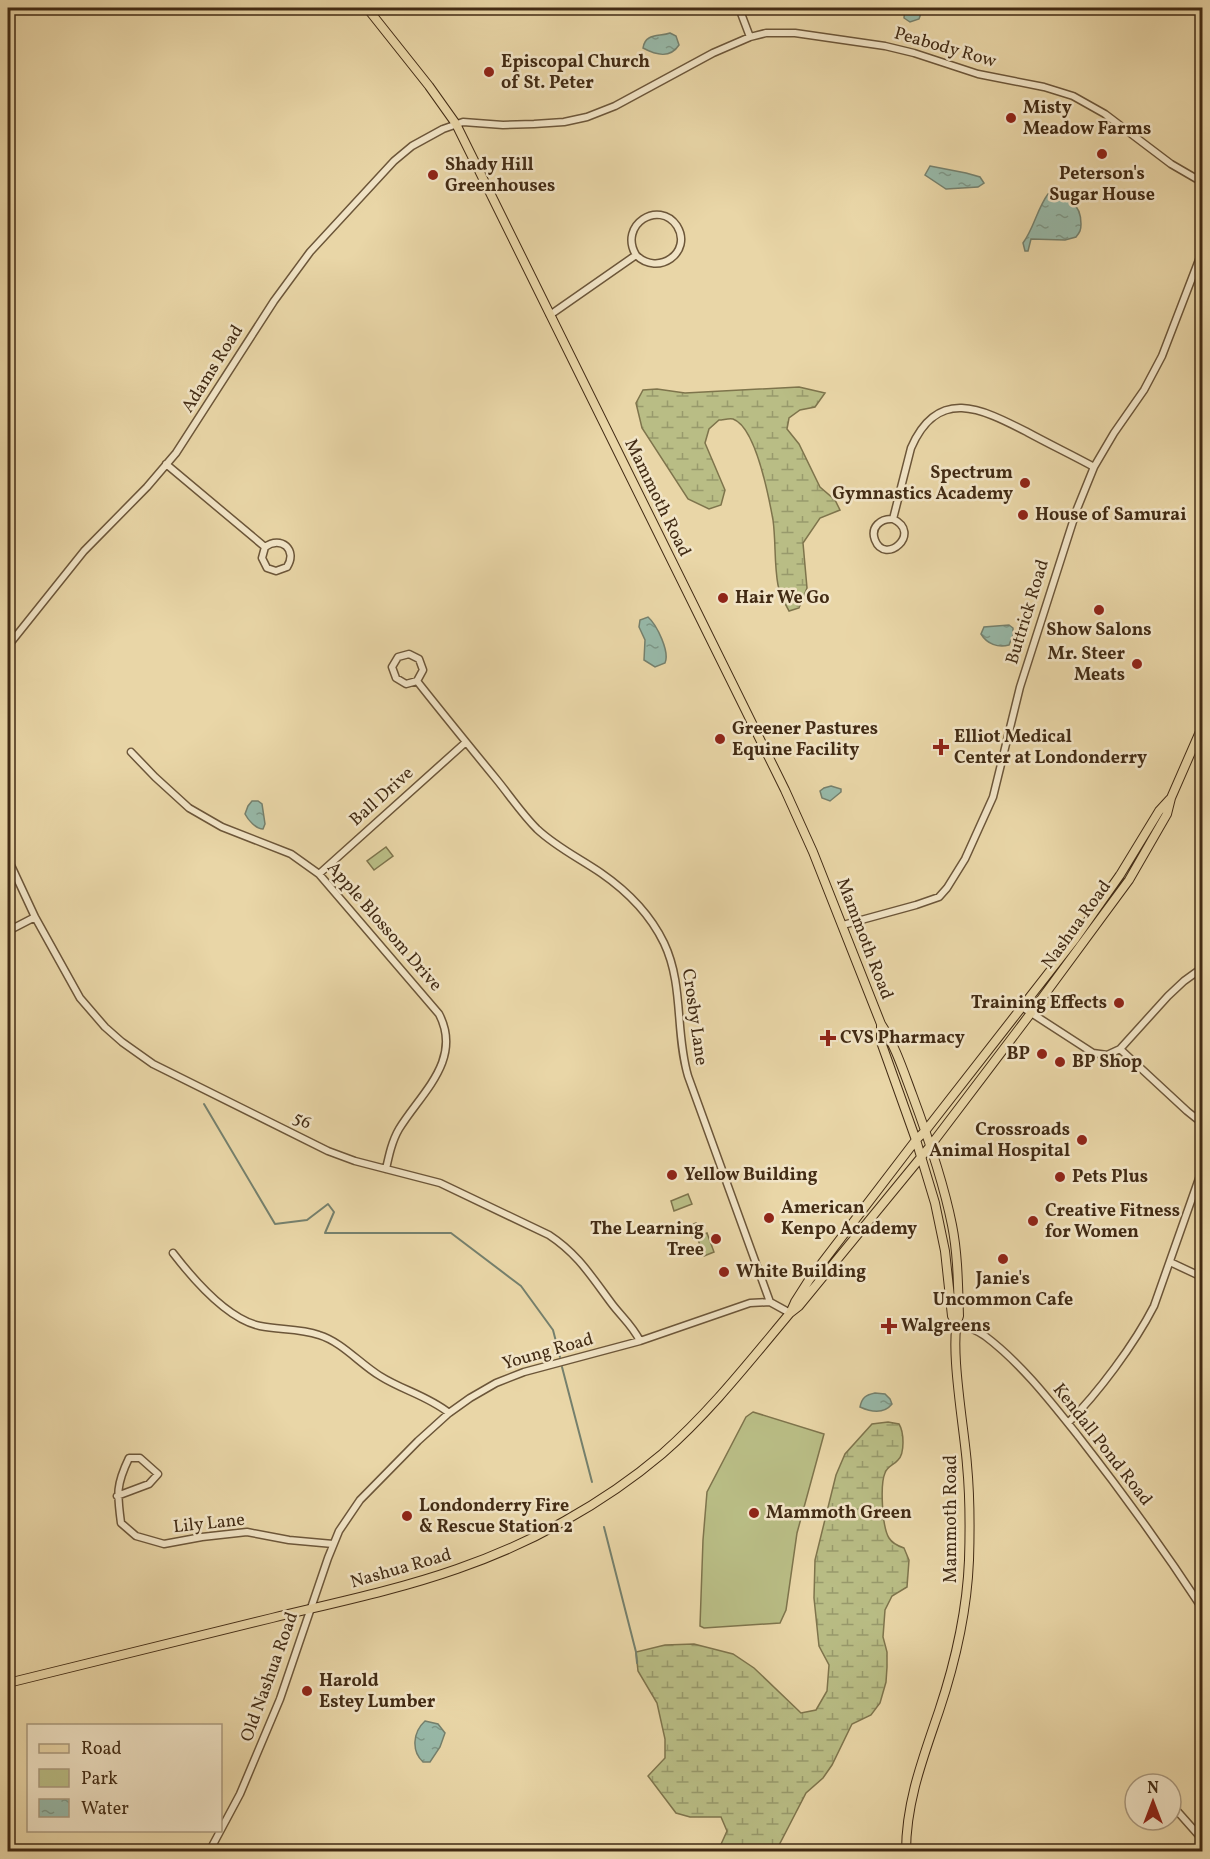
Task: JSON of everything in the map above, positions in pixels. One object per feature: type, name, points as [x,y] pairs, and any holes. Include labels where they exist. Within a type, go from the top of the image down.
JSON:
[{"type":"main road","name":"Mammoth Road","points":[[367,8],[440,99],[456,124],[785,790],[809,842],[881,1024],[890,1038],[931,1145],[952,1226],[956,1251],[959,1305],[959,1316],[956,1323],[957,1362],[968,1466],[969,1562],[956,1652],[914,1788],[906,1851]]},
{"type":"main road","name":"Nashua Road","points":[[790,1313],[800,1306],[931,1145],[1129,880],[1167,814],[1203,727]]},
{"type":"main road","name":"Nashua Road","points":[[8,1683],[420,1581],[484,1559],[526,1540],[599,1499],[661,1454],[725,1392],[790,1313],[809,1280],[916,1140],[1076,939],[1125,867],[1159,811],[1172,798]]},
{"type":"main road","name":"Mammoth Road","points":[[881,1024],[881,1041],[916,1140],[935,1203],[945,1251],[952,1316],[956,1323]]},
{"type":"street","points":[[739,8],[750,37]]},
{"type":"street","name":"Peabody Row","points":[[456,124],[470,122],[503,125],[534,124],[564,122],[586,117],[628,99],[713,53],[750,37],[766,33],[795,33],[885,46],[1000,80],[1044,87],[1073,96],[1105,114],[1162,157],[1203,182]]},
{"type":"street","name":"Adams Road","points":[[8,646],[74,563],[166,464],[193,428],[274,301],[310,252],[406,151],[426,137],[456,124]]},
{"type":"street","points":[[658,215],[667,217],[674,223],[681,241],[672,259],[653,264],[636,255],[631,237],[640,221],[648,216],[658,215]]},
{"type":"street","name":"Buttrick Road","points":[[843,925],[939,897],[965,860],[993,797],[1020,687],[1062,551],[1094,467],[1152,377],[1203,252]]},
{"type":"street","points":[[550,315],[636,255]]},
{"type":"street","points":[[893,519],[914,440],[927,423],[948,410],[966,407],[994,415],[1094,467]]},
{"type":"street","points":[[166,464],[265,547]]},
{"type":"street","points":[[893,519],[901,525],[903,539],[893,549],[883,549],[876,542],[873,532],[878,523],[893,519]]},
{"type":"street","points":[[277,542],[286,546],[291,555],[287,567],[276,571],[267,568],[262,558],[265,547],[277,542]]},
{"type":"street","name":"Crosby Lane","points":[[409,654],[419,659],[423,670],[417,681],[406,684],[396,678],[392,667],[398,657],[409,654]]},
{"type":"street","name":"Crosby Lane","points":[[417,681],[539,830],[556,845],[600,872],[624,891],[646,913],[660,935],[672,965],[677,986],[683,1054],[688,1076],[770,1302]]},
{"type":"street","name":"Ball Drive","points":[[319,874],[466,742]]},
{"type":"street","name":"Apple Blossom Drive","points":[[130,752],[189,808],[222,827],[291,854],[319,874],[435,1007],[445,1028],[446,1051],[442,1065],[400,1128],[386,1168]]},
{"type":"street","name":"56","points":[[8,859],[34,916],[85,1005],[105,1027],[134,1051],[180,1078],[328,1151],[355,1161],[425,1178],[454,1188],[549,1234],[582,1263],[612,1305],[632,1327],[640,1341]]},
{"type":"street","points":[[8,931],[34,916]]},
{"type":"street","points":[[1022,1007],[1093,1053],[1107,1055],[1120,1049],[1168,996],[1203,968]]},
{"type":"street","points":[[1120,1049],[1203,1123]]},
{"type":"street","points":[[1068,1423],[1095,1393],[1141,1330],[1154,1306],[1203,1170]]},
{"type":"street","points":[[172,1253],[187,1272],[226,1310],[238,1318],[259,1326],[312,1333],[326,1338],[381,1376],[433,1401],[449,1413]]},
{"type":"street","points":[[1170,1262],[1203,1277]]},
{"type":"street","name":"Young Road","points":[[312,1609],[333,1544],[351,1512],[365,1494],[449,1413],[483,1390],[510,1377],[640,1341],[750,1302],[770,1302]]},
{"type":"street","points":[[770,1302],[790,1313]]},
{"type":"street","name":"Kendall Pond Road","points":[[956,1323],[976,1330],[994,1343],[1040,1390],[1068,1423],[1168,1556],[1203,1608]]},
{"type":"street","name":"Lily Lane","points":[[117,1496],[149,1484],[158,1474],[140,1458],[129,1458],[119,1479],[117,1496],[121,1523],[136,1536],[164,1544],[247,1532],[289,1540],[333,1544]]},
{"type":"street","name":"Old Nashua Road","points":[[222,1828],[258,1754],[312,1609]]},
{"type":"street","points":[[1183,1817],[1203,1839]]},
{"type":"street","name":"Old Nashua Road","points":[[209,1851],[220,1832]]},
{"type":"green space","points":[[799,387],[825,393],[815,407],[800,410],[789,418],[787,429],[799,444],[820,487],[835,500],[840,510],[820,518],[803,543],[807,588],[799,608],[789,611],[778,585],[773,520],[765,480],[755,449],[741,425],[733,419],[719,420],[709,429],[705,443],[725,490],[721,505],[709,509],[688,499],[642,428],[636,403],[643,390],[657,389],[685,393]]},
{"type":"green space","points":[[386,847],[393,856],[374,870],[367,861]]},
{"type":"green space","points":[[688,1194],[692,1204],[674,1211],[671,1201]]},
{"type":"green space","points":[[696,1223],[699,1236],[707,1233],[714,1252],[704,1256],[697,1237],[693,1238],[688,1226]]},
{"type":"green space","name":"Mammoth Green","points":[[753,1412],[824,1434],[797,1533],[786,1610],[780,1623],[704,1628],[700,1626],[707,1492],[746,1417]]},
{"type":"green space","points":[[888,1422],[899,1424],[903,1442],[900,1457],[887,1469],[883,1478],[883,1516],[889,1538],[904,1548],[909,1560],[907,1587],[892,1596],[885,1610],[883,1637],[887,1652],[887,1667],[886,1682],[880,1703],[871,1715],[852,1724],[832,1765],[823,1778],[806,1793],[776,1851],[718,1851],[727,1831],[721,1817],[690,1817],[676,1813],[648,1776],[665,1758],[665,1739],[657,1703],[638,1671],[636,1652],[665,1645],[694,1644],[733,1654],[754,1668],[801,1713],[816,1710],[827,1691],[829,1665],[819,1646],[814,1598],[815,1560],[836,1475],[845,1454],[872,1424]]},
{"type":"water","points":[[905,8],[923,8],[919,19],[910,22],[904,18]]},
{"type":"water","points":[[670,33],[676,36],[679,45],[671,52],[658,54],[643,48],[644,43],[653,36]]},
{"type":"water","points":[[930,166],[980,177],[984,183],[978,187],[946,189],[925,175]]},
{"type":"water","points":[[1048,194],[1067,199],[1076,206],[1079,210],[1080,231],[1076,237],[1065,240],[1031,239],[1028,251],[1025,251],[1023,243]]},
{"type":"water","points":[[648,617],[659,632],[666,652],[665,663],[655,667],[644,660],[645,640],[639,627],[640,620]]},
{"type":"water","points":[[1009,625],[1013,628],[1013,635],[1009,645],[993,644],[981,634],[984,627]]},
{"type":"water","points":[[831,786],[841,789],[841,792],[830,801],[822,798],[820,791]]},
{"type":"water","points":[[252,801],[262,804],[265,824],[263,829],[252,824],[245,814]]},
{"type":"water","points":[[875,1393],[885,1394],[892,1404],[877,1411],[860,1407],[865,1397]]},
{"type":"water","points":[[425,1721],[438,1724],[445,1733],[440,1747],[430,1762],[423,1762],[419,1758],[415,1747],[418,1730]]},
{"type":"waterway","points":[[204,1104],[275,1224],[307,1220],[328,1204],[334,1212],[325,1233],[451,1233],[521,1286],[553,1330],[560,1357]]},
{"type":"waterway","points":[[562,1367],[592,1482]]},
{"type":"waterway","points":[[604,1527],[637,1663]]},
{"type":"place","name":"Episcopal Church of St. Peter","points":[[489,72]]},
{"type":"place","name":"Misty Meadow Farms","points":[[1011,118]]},
{"type":"place","name":"Peterson's Sugar House","points":[[1102,154]]},
{"type":"place","name":"Shady Hill Greenhouses","points":[[433,175]]},
{"type":"place","name":"Spectrum Gymnastics Academy","points":[[1025,483]]},
{"type":"place","name":"House of Samurai","points":[[1023,515]]},
{"type":"place","name":"Hair We Go","points":[[723,598]]},
{"type":"place","name":"Show Salons","points":[[1099,610]]},
{"type":"place","name":"Mr. Steer Meats","points":[[1137,664]]},
{"type":"place","name":"Greener Pastures Equine Facility","points":[[720,739]]},
{"type":"place","name":"Elliot Medical Center at Londonderry","points":[[941,747]]},
{"type":"place","name":"Training Effects","points":[[1119,1003]]},
{"type":"place","name":"CVS Pharmacy","points":[[828,1038]]},
{"type":"place","name":"BP","points":[[1042,1054]]},
{"type":"place","name":"BP Shop","points":[[1060,1062]]},
{"type":"place","name":"Crossroads Animal Hospital","points":[[1082,1140]]},
{"type":"place","name":"Yellow Building","points":[[672,1175]]},
{"type":"place","name":"Pets Plus","points":[[1060,1177]]},
{"type":"place","name":"American Kenpo Academy","points":[[769,1218]]},
{"type":"place","name":"Creative Fitness for Women","points":[[1033,1221]]},
{"type":"place","name":"The Learning Tree","points":[[716,1239]]},
{"type":"place","name":"Janie's Uncommon Cafe","points":[[1003,1259]]},
{"type":"place","name":"White Building","points":[[724,1272]]},
{"type":"place","name":"Walgreens","points":[[889,1326]]},
{"type":"place","name":"Mammoth Green","points":[[754,1513]]},
{"type":"place","name":"Londonderry Fire & Rescue Station 2","points":[[407,1516]]},
{"type":"place","name":"Harold Estey Lumber","points":[[307,1691]]}]
